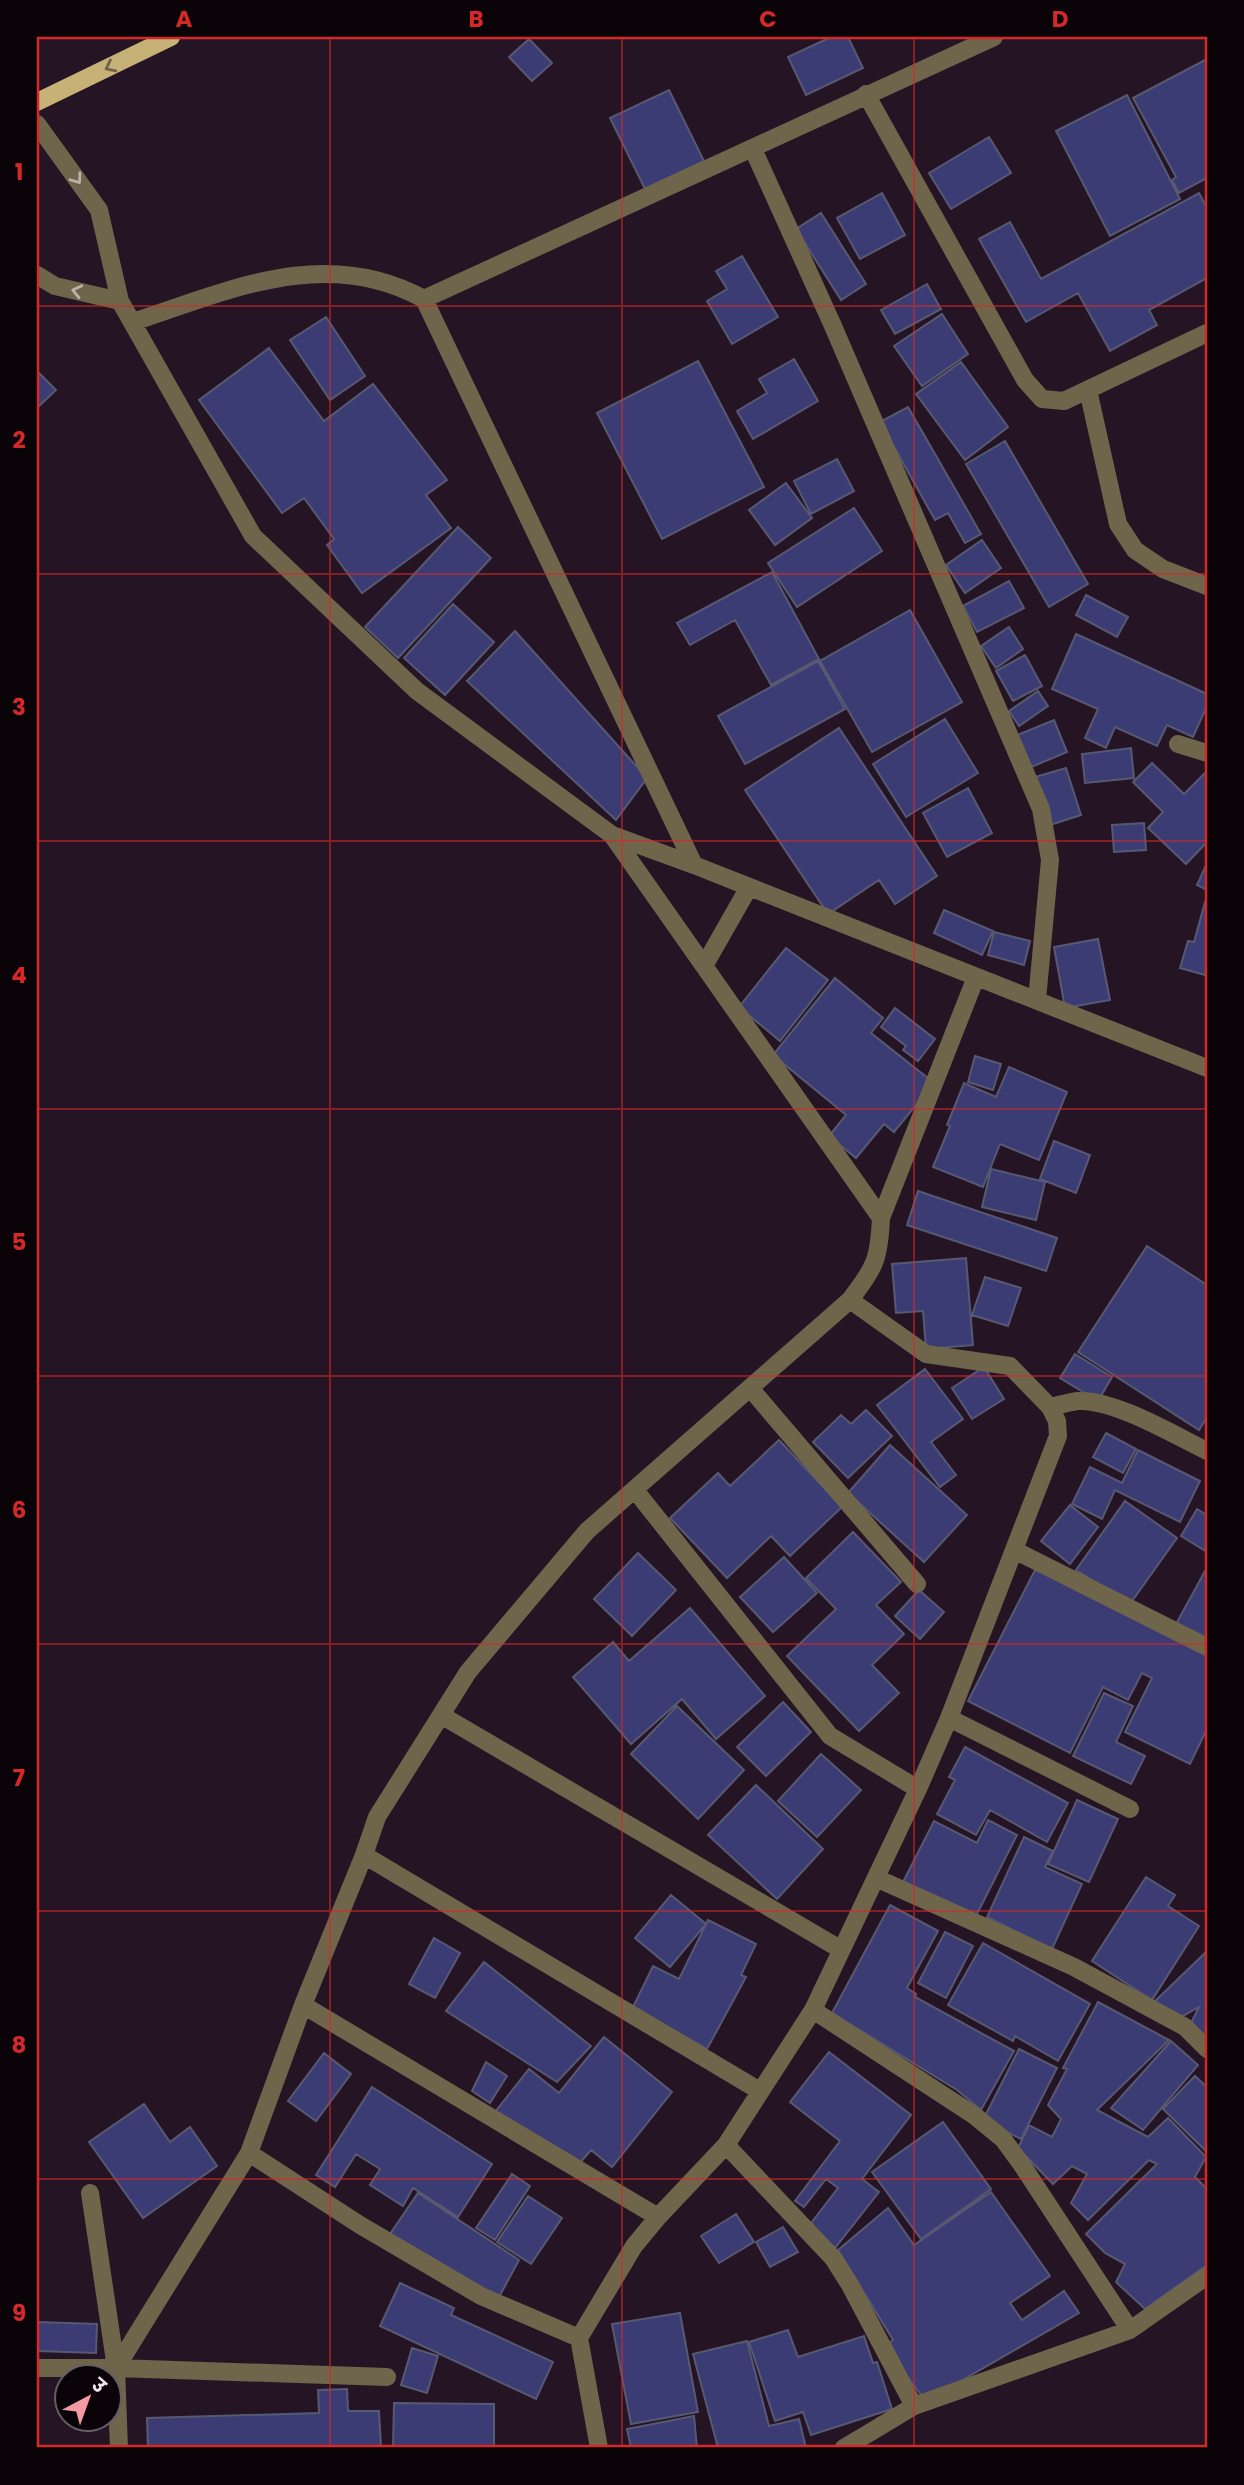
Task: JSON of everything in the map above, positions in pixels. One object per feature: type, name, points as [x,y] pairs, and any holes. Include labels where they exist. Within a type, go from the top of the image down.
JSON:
[{"type":"main road","points":[[37,102],[171,37]]},
{"type":"street","points":[[424,299],[994,37]]},
{"type":"street","points":[[866,94],[1025,380],[1042,399],[1064,401],[1207,333]]},
{"type":"street","points":[[37,124],[99,210],[120,301],[253,536],[417,691],[612,835],[1207,1068]]},
{"type":"street","points":[[753,149],[839,339],[1041,809],[1050,860],[1037,1000]]},
{"type":"street","points":[[133,322],[265,280],[323,273],[363,275],[402,287],[424,299],[694,865]]},
{"type":"street","points":[[37,275],[55,286],[120,301]]},
{"type":"street","points":[[1088,390],[1118,524],[1135,550],[1163,569],[1207,586]]},
{"type":"street","points":[[1178,744],[1207,753]]},
{"type":"street","points":[[612,835],[881,1218]]},
{"type":"street","points":[[704,966],[750,887]]},
{"type":"street","points":[[120,2362],[248,2153],[303,2005],[364,1855],[376,1817],[468,1672],[587,1531],[850,1300],[875,1266],[881,1218],[976,977]]},
{"type":"street","points":[[599,2448],[579,2338],[634,2246],[657,2217],[726,2145],[753,2087],[813,2010],[835,1946],[876,1878],[918,1789],[1058,1436],[1057,1421],[1044,1401],[1010,1366],[926,1354],[850,1300]]},
{"type":"street","points":[[750,1388],[917,1584]]},
{"type":"street","points":[[1044,1401],[1079,1401],[1127,1412],[1207,1451]]},
{"type":"street","points":[[635,1490],[830,1736],[918,1789]]},
{"type":"street","points":[[1014,1550],[1207,1647]]},
{"type":"street","points":[[441,1715],[835,1946]]},
{"type":"street","points":[[948,1718],[1129,1809]]},
{"type":"street","points":[[364,1855],[753,2087]]},
{"type":"street","points":[[876,1878],[1074,1967],[1185,2027],[1207,2049]]},
{"type":"street","points":[[303,2005],[657,2217]]},
{"type":"street","points":[[813,2010],[975,2116],[1003,2139],[1130,2330]]},
{"type":"street","points":[[726,2145],[833,2258],[914,2406]]},
{"type":"street","points":[[248,2153],[360,2225],[481,2296],[579,2338]]},
{"type":"street","points":[[90,2193],[115,2362]]},
{"type":"street","points":[[844,2448],[914,2406],[1130,2330],[1207,2276]]},
{"type":"street","points":[[122,2368],[387,2377]]},
{"type":"building","points":[[831,37],[848,37],[863,68],[806,95],[788,57]]},
{"type":"building","points":[[529,39],[552,63],[532,81],[509,57]]},
{"type":"building","points":[[1207,59],[1207,178],[1179,193],[1172,180],[1176,177],[1133,98]]},
{"type":"building","points":[[669,90],[704,161],[645,189],[610,118]]},
{"type":"building","points":[[1127,95],[1180,199],[1110,236],[1056,131]]},
{"type":"building","points":[[989,137],[1011,173],[951,209],[929,173]]},
{"type":"building","points":[[882,193],[905,235],[860,259],[837,218]]},
{"type":"building","points":[[1199,193],[1207,208],[1207,278],[1149,310],[1157,325],[1110,351],[1078,293],[1026,322],[979,239],[1010,222],[1041,279]]},
{"type":"building","points":[[821,213],[866,284],[841,300],[796,229]]},
{"type":"building","points":[[742,256],[778,317],[732,344],[707,301],[727,289],[716,271]]},
{"type":"building","points":[[927,284],[941,309],[895,334],[881,310]]},
{"type":"building","points":[[942,314],[968,354],[922,386],[894,346]]},
{"type":"building","points":[[326,317],[365,376],[330,400],[290,340]]},
{"type":"building","points":[[269,348],[324,421],[373,384],[447,480],[426,495],[451,528],[362,593],[327,545],[334,539],[304,498],[282,513],[199,400]]},
{"type":"building","points":[[794,359],[818,401],[753,439],[737,411],[767,393],[759,379]]},
{"type":"building","points":[[698,361],[764,487],[662,539],[597,413]]},
{"type":"building","points":[[961,362],[1008,427],[965,460],[916,394]]},
{"type":"building","points":[[37,373],[56,390],[37,408]]},
{"type":"building","points":[[908,407],[981,534],[965,543],[948,513],[935,520],[880,422]]},
{"type":"building","points":[[1005,441],[1088,584],[1049,607],[966,464]]},
{"type":"building","points":[[837,459],[854,491],[811,514],[794,481]]},
{"type":"building","points":[[786,483],[812,518],[775,545],[749,510]]},
{"type":"building","points":[[854,508],[882,551],[797,607],[768,563]]},
{"type":"building","points":[[458,527],[491,558],[398,658],[365,627]]},
{"type":"building","points":[[982,540],[1001,568],[965,593],[946,565]]},
{"type":"building","points":[[772,572],[819,659],[771,685],[735,620],[690,645],[677,623]]},
{"type":"building","points":[[1009,581],[1024,608],[977,632],[963,606]]},
{"type":"building","points":[[1086,595],[1128,617],[1117,637],[1076,615]]},
{"type":"building","points":[[453,604],[494,642],[445,695],[404,658]]},
{"type":"building","points":[[910,610],[962,702],[872,752],[820,661]]},
{"type":"building","points":[[1009,627],[1023,649],[996,668],[981,646]]},
{"type":"building","points":[[515,631],[647,778],[616,820],[467,681]]},
{"type":"building","points":[[1076,634],[1207,694],[1207,706],[1193,737],[1167,725],[1157,746],[1115,727],[1106,748],[1085,738],[1098,709],[1052,689]]},
{"type":"building","points":[[1025,655],[1042,686],[1013,701],[996,671]]},
{"type":"building","points":[[818,661],[845,709],[745,764],[718,716]]},
{"type":"building","points":[[1038,691],[1048,706],[1019,726],[1009,711]]},
{"type":"building","points":[[945,719],[978,773],[906,817],[873,764]]},
{"type":"building","points":[[1054,720],[1067,752],[1029,768],[1015,736]]},
{"type":"building","points":[[839,728],[937,876],[895,904],[879,880],[828,914],[745,790]]},
{"type":"building","points":[[1131,748],[1134,778],[1085,783],[1082,754]]},
{"type":"building","points":[[1152,763],[1184,794],[1207,771],[1207,842],[1186,864],[1148,828],[1163,812],[1133,782]]},
{"type":"building","points":[[1066,768],[1081,815],[1047,826],[1032,778]]},
{"type":"building","points":[[968,788],[992,833],[947,857],[923,813]]},
{"type":"building","points":[[1144,823],[1146,850],[1114,852],[1112,825]]},
{"type":"building","points":[[1207,863],[1207,890],[1197,885]]},
{"type":"building","points":[[1205,902],[1205,975],[1180,968],[1188,941],[1194,942]]},
{"type":"building","points":[[944,910],[993,931],[982,955],[934,933]]},
{"type":"building","points":[[994,932],[1030,941],[1024,965],[988,955]]},
{"type":"building","points":[[1098,939],[1110,1000],[1065,1008],[1054,947]]},
{"type":"building","points":[[786,948],[828,980],[780,1041],[739,1007]]},
{"type":"building","points":[[835,978],[883,1018],[871,1033],[934,1083],[894,1132],[884,1124],[856,1158],[829,1136],[846,1115],[773,1055]]},
{"type":"building","points":[[895,1008],[935,1039],[918,1061],[903,1050],[906,1046],[881,1027]]},
{"type":"building","points":[[975,1056],[1001,1064],[993,1090],[968,1082]]},
{"type":"building","points":[[1009,1067],[1067,1092],[1039,1160],[1000,1144],[983,1187],[933,1167],[964,1083],[996,1097]]},
{"type":"building","points":[[1054,1141],[1090,1155],[1076,1193],[1040,1179]]},
{"type":"building","points":[[991,1169],[1045,1182],[1036,1220],[982,1207]]},
{"type":"building","points":[[918,1191],[1057,1238],[1046,1271],[907,1225]]},
{"type":"building","points":[[1147,1246],[1207,1285],[1207,1417],[1199,1430],[1078,1352]]},
{"type":"building","points":[[966,1258],[973,1345],[926,1349],[923,1311],[896,1313],[892,1264]]},
{"type":"building","points":[[985,1277],[1021,1288],[1008,1326],[972,1315]]},
{"type":"building","points":[[1075,1354],[1112,1377],[1098,1401],[1060,1378]]},
{"type":"building","points":[[984,1367],[1004,1399],[972,1419],[952,1388]]},
{"type":"building","points":[[925,1369],[963,1419],[931,1442],[956,1475],[940,1487],[877,1405]]},
{"type":"building","points":[[866,1410],[892,1436],[848,1478],[813,1442],[841,1415],[851,1424]]},
{"type":"building","points":[[1106,1433],[1136,1449],[1123,1473],[1093,1457]]},
{"type":"building","points":[[779,1440],[842,1507],[790,1556],[771,1536],[727,1578],[670,1518],[718,1473],[730,1486]]},
{"type":"building","points":[[890,1445],[967,1515],[924,1562],[848,1493]]},
{"type":"building","points":[[1138,1450],[1200,1481],[1180,1522],[1115,1490],[1102,1519],[1072,1504],[1090,1467],[1122,1483]]},
{"type":"building","points":[[1125,1501],[1177,1538],[1130,1604],[1076,1570]]},
{"type":"building","points":[[1070,1505],[1098,1527],[1070,1564],[1041,1541]]},
{"type":"building","points":[[1197,1509],[1207,1515],[1207,1552],[1181,1536]]},
{"type":"building","points":[[853,1532],[901,1582],[876,1605],[904,1634],[872,1665],[899,1693],[859,1731],[787,1656],[836,1609],[806,1578]]},
{"type":"building","points":[[638,1553],[676,1590],[632,1636],[594,1599]]},
{"type":"building","points":[[784,1557],[817,1593],[773,1632],[740,1597]]},
{"type":"building","points":[[1036,1568],[1207,1655],[1207,1729],[1190,1764],[1125,1732],[1152,1678],[1142,1673],[1128,1700],[1103,1687],[1070,1753],[968,1701]]},
{"type":"building","points":[[1205,1571],[1207,1572],[1207,1641],[1176,1624]]},
{"type":"building","points":[[919,1590],[944,1612],[920,1639],[895,1616]]},
{"type":"building","points":[[690,1608],[765,1696],[716,1739],[682,1699],[631,1744],[573,1677],[613,1642],[629,1661]]},
{"type":"building","points":[[1104,1693],[1133,1706],[1116,1742],[1145,1756],[1131,1784],[1073,1756]]},
{"type":"building","points":[[783,1702],[811,1732],[766,1776],[737,1747]]},
{"type":"building","points":[[677,1706],[744,1770],[698,1819],[631,1754]]},
{"type":"building","points":[[965,1747],[1068,1803],[1047,1842],[990,1810],[976,1835],[937,1814],[955,1780],[949,1777]]},
{"type":"building","points":[[821,1754],[861,1790],[817,1837],[778,1801]]},
{"type":"building","points":[[756,1785],[823,1849],[777,1899],[708,1835]]},
{"type":"building","points":[[1077,1800],[1118,1819],[1089,1882],[1048,1864]]},
{"type":"building","points":[[988,1820],[1017,1835],[975,1918],[903,1882],[934,1821],[977,1843]]},
{"type":"building","points":[[1024,1837],[1053,1851],[1045,1867],[1082,1884],[1052,1949],[987,1917]]},
{"type":"building","points":[[1146,1877],[1175,1895],[1168,1906],[1199,1926],[1152,2000],[1092,1961]]},
{"type":"building","points":[[671,1895],[706,1924],[670,1967],[635,1938]]},
{"type":"building","points":[[890,1905],[938,1931],[907,1988],[916,1994],[915,1997],[1014,2051],[981,2110],[957,2090],[832,2013]]},
{"type":"building","points":[[708,1920],[756,1944],[741,1975],[746,1977],[707,2049],[633,2007],[653,1966],[679,1979]]},
{"type":"building","points":[[945,1932],[973,1946],[946,1998],[918,1983]]},
{"type":"building","points":[[434,1938],[460,1953],[435,1998],[409,1984]]},
{"type":"building","points":[[983,1943],[1090,2004],[1058,2061],[1015,2036],[1013,2041],[948,2005]]},
{"type":"building","points":[[1207,1951],[1207,2043],[1190,2025],[1199,2007],[1181,2017],[1153,2003]]},
{"type":"building","points":[[484,1962],[591,2046],[557,2082],[446,2011]]},
{"type":"building","points":[[1098,2002],[1169,2040],[1097,2110],[1148,2137],[1168,2118],[1206,2157],[1195,2177],[1207,2189],[1207,2265],[1145,2309],[1116,2282],[1125,2264],[1105,2253],[1086,2234],[1157,2164],[1149,2160],[1088,2220],[1071,2203],[1087,2174],[1072,2166],[1053,2184],[1018,2148],[1029,2125],[1052,2137],[1061,2119],[1048,2105],[1067,2069],[1063,2068]]},
{"type":"building","points":[[604,2037],[672,2092],[612,2167],[591,2150],[580,2163],[495,2112],[529,2069],[559,2093]]},
{"type":"building","points":[[1171,2041],[1198,2065],[1143,2130],[1111,2108]]},
{"type":"building","points":[[1019,2049],[1057,2068],[1021,2139],[983,2120]]},
{"type":"building","points":[[829,2052],[911,2115],[862,2179],[879,2192],[835,2248],[808,2227],[838,2188],[826,2179],[804,2207],[795,2201],[840,2141],[790,2102]]},
{"type":"building","points":[[324,2053],[351,2074],[316,2121],[288,2101]]},
{"type":"building","points":[[486,2062],[507,2076],[490,2103],[472,2091]]},
{"type":"building","points":[[1195,2076],[1207,2087],[1207,2152],[1163,2109]]},
{"type":"building","points":[[372,2087],[492,2164],[458,2217],[413,2188],[403,2206],[370,2185],[380,2169],[356,2154],[335,2187],[316,2175]]},
{"type":"building","points":[[144,2104],[170,2142],[190,2127],[217,2166],[143,2218],[89,2142]]},
{"type":"building","points":[[943,2122],[991,2189],[921,2239],[872,2172]]},
{"type":"building","points":[[512,2174],[530,2186],[495,2240],[476,2228]]},
{"type":"building","points":[[991,2192],[1050,2276],[1010,2303],[1022,2320],[1064,2291],[1079,2313],[926,2401],[884,2347],[893,2340],[838,2250],[888,2208],[914,2245]]},
{"type":"building","points":[[418,2193],[519,2260],[498,2299],[388,2237]]},
{"type":"building","points":[[528,2196],[562,2218],[531,2264],[497,2242]]},
{"type":"building","points":[[736,2214],[754,2242],[719,2263],[701,2236]]},
{"type":"building","points":[[783,2227],[798,2252],[770,2267],[756,2242]]},
{"type":"building","points":[[400,2283],[454,2308],[451,2315],[553,2362],[536,2399],[380,2326]]},
{"type":"building","points":[[680,2313],[698,2412],[631,2424],[612,2324]]},
{"type":"building","points":[[37,2322],[97,2324],[96,2353],[37,2351]]},
{"type":"building","points":[[788,2330],[798,2357],[864,2336],[873,2363],[877,2362],[892,2409],[811,2435],[803,2412],[775,2421],[749,2342]]},
{"type":"building","points":[[747,2341],[769,2426],[799,2419],[806,2448],[718,2448],[693,2354]]},
{"type":"building","points":[[412,2348],[438,2356],[427,2393],[401,2385]]},
{"type":"building","points":[[347,2389],[348,2411],[379,2411],[381,2448],[148,2448],[147,2418],[319,2413],[318,2390]]},
{"type":"building","points":[[394,2403],[494,2404],[494,2448],[393,2448]]},
{"type":"building","points":[[694,2416],[697,2448],[631,2448],[627,2429]]}]
